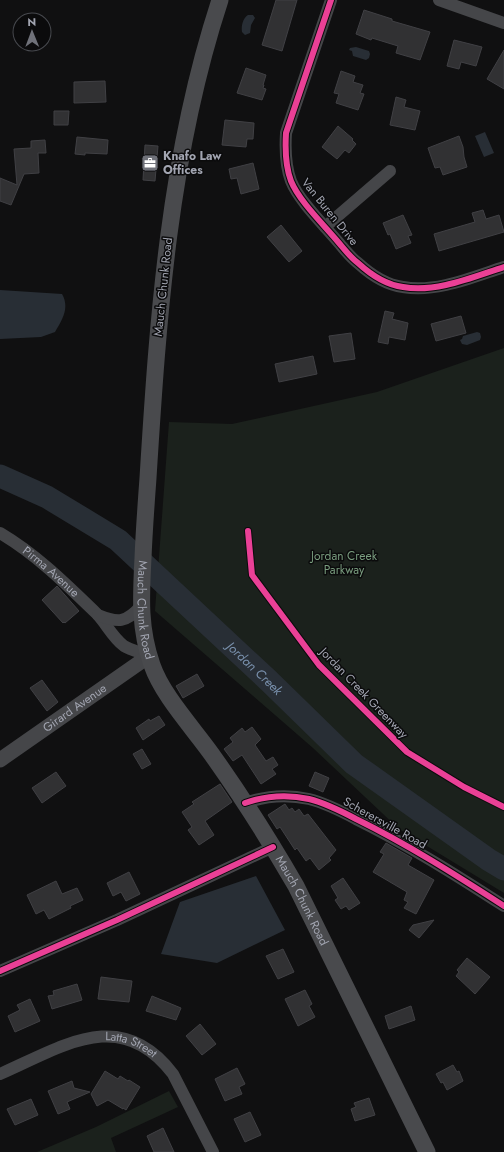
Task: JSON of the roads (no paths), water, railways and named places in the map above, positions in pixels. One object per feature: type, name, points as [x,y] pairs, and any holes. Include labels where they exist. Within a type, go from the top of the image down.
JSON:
[{"type":"main road","name":"Mauch Chunk Road","points":[[220,0],[193,94],[169,228],[154,382],[145,519],[141,606],[144,630],[149,656],[156,675],[245,803],[296,886],[426,1152]]},
{"type":"street","name":"Van Buren Drive","points":[[331,0],[288,125],[285,148],[287,167],[299,196],[357,263],[388,283],[418,289],[436,287],[504,268]]},
{"type":"street","points":[[439,0],[504,23]]},
{"type":"street","points":[[325,227],[390,171]]},
{"type":"street","name":"Pirma Avenue","points":[[0,533],[31,554],[57,575],[97,615],[124,646],[149,656]]},
{"type":"street","name":"Pirma Avenue","points":[[97,615],[110,620],[126,620],[141,606]]},
{"type":"street","name":"Girard Avenue","points":[[0,760],[149,656]]},
{"type":"street","name":"Scherersville Road","points":[[245,803],[272,796],[292,796],[308,798],[324,803],[377,829],[504,906]]},
{"type":"street","points":[[0,971],[117,920],[273,847]]},
{"type":"street","name":"Latta Street","points":[[0,1074],[75,1041],[94,1036],[124,1038],[140,1044],[152,1051],[165,1063],[173,1074],[213,1152]]},
{"type":"waterway","name":"Jordan Creek","points":[[0,476],[47,497],[118,540],[269,681],[354,764],[489,860],[504,869]]},
{"type":"place","name":"Knafo Law Offices","points":[[150,163]]},
{"type":"park label","name":"Jordan Creek Parkway","points":[[344,563]]}]
